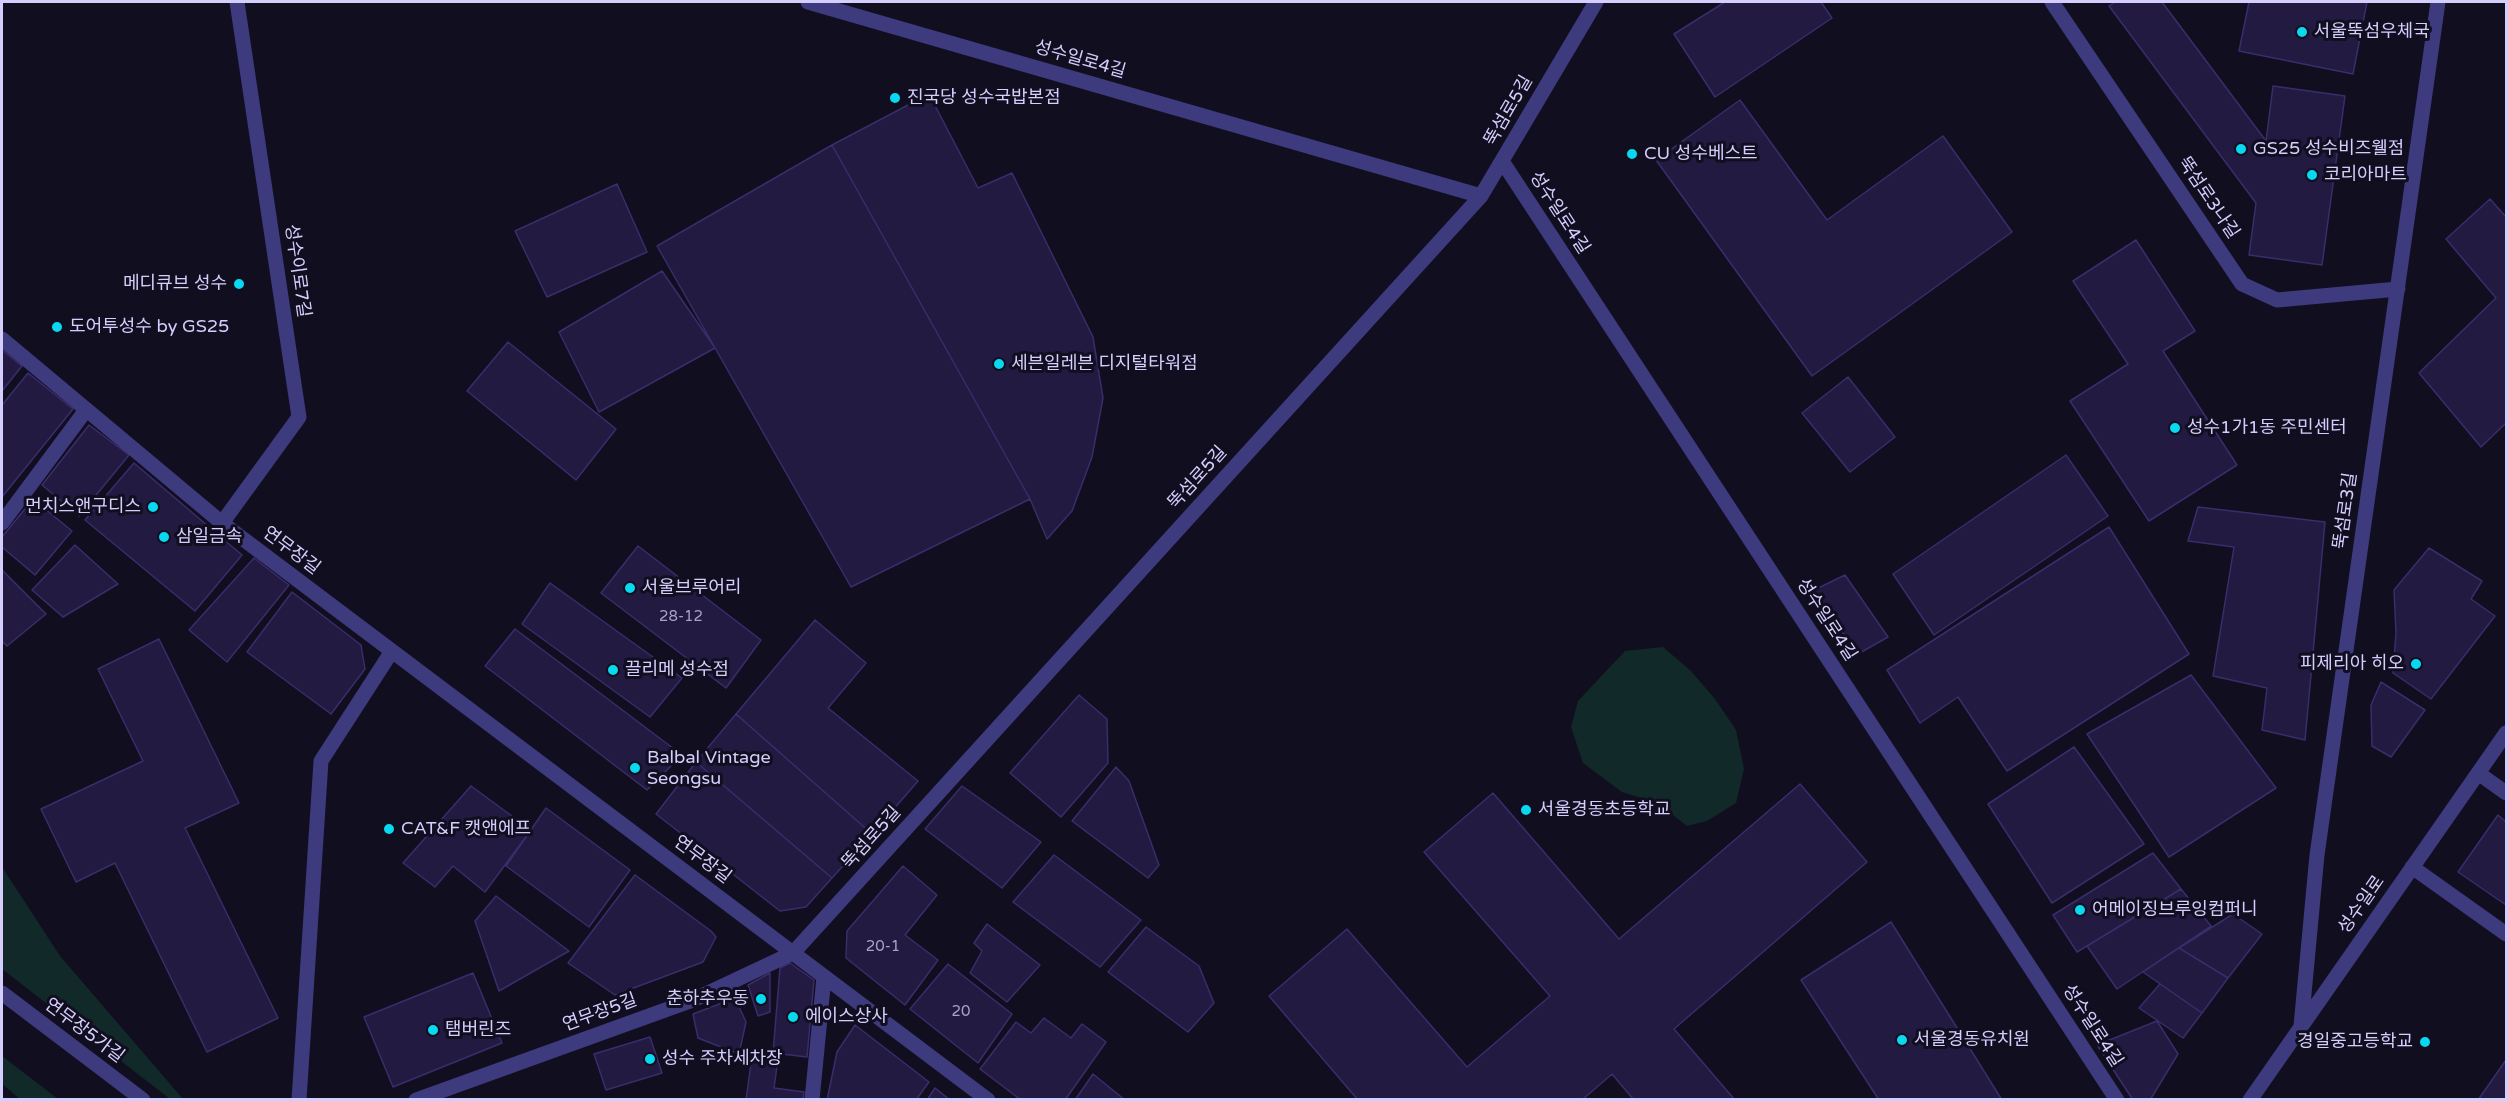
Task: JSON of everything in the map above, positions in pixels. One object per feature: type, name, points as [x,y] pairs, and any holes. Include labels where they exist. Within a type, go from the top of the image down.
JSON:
[{"type":"street","name":"성수이로7길","points":[[222,523],[299,417],[237,2]]},
{"type":"street","name":"성수일로4길","points":[[807,2],[1481,195]]},
{"type":"street","name":"뚝섬로5길","points":[[793,953],[1481,195],[1596,2]]},
{"type":"street","name":"뚝섬로3나길","points":[[2052,2],[2242,284],[2277,300],[2398,289]]},
{"type":"street","name":"뚝섬로3길","points":[[2301,1026],[2317,855],[2438,2]]},
{"type":"street","name":"성수일로4길","points":[[1502,161],[2117,1100]]},
{"type":"street","name":"연무장길","points":[[2,339],[222,523],[988,1100]]},
{"type":"street","points":[[2,523],[86,410]]},
{"type":"street","points":[[299,1100],[321,761],[392,651]]},
{"type":"street","name":"성수일로","points":[[2250,1100],[2506,733]]},
{"type":"street","points":[[2478,773],[2506,793]]},
{"type":"street","points":[[2412,867],[2506,934]]},
{"type":"street","name":"연무장5길","points":[[416,1100],[693,1000],[793,953]]},
{"type":"street","points":[[812,1100],[824,976]]},
{"type":"street","name":"연무장5가길","points":[[2,993],[143,1100]]},
{"type":"green space","points":[[1663,647],[1691,671],[1715,699],[1736,730],[1744,769],[1736,803],[1707,821],[1687,826],[1658,803],[1622,792],[1583,763],[1571,727],[1578,701],[1625,651]]},
{"type":"green space","points":[[2,867],[60,956],[183,1099],[170,1099],[2,969]]},
{"type":"green space","points":[[2,1056],[58,1099],[20,1099],[2,1084]]},
{"type":"building","points":[[1725,2],[1821,2],[1832,18],[1715,97],[1674,34]]},
{"type":"building","points":[[2115,2],[2162,2],[2266,141],[2273,86],[2345,96],[2322,265],[2249,255],[2256,203],[2109,6]]},
{"type":"building","points":[[2249,2],[2367,2],[2353,74],[2239,51]]},
{"type":"building","points":[[929,94],[978,188],[1012,173],[1093,337],[1103,398],[1092,457],[1072,511],[1047,539],[1030,499],[832,145]]},
{"type":"building","points":[[1740,100],[1827,220],[1943,136],[2012,232],[1812,376],[1656,160]]},
{"type":"building","points":[[832,145],[1030,499],[851,587],[657,246]]},
{"type":"building","points":[[617,184],[647,252],[547,297],[515,231]]},
{"type":"building","points":[[2490,199],[2506,217],[2506,423],[2481,447],[2419,373],[2496,298],[2446,239]]},
{"type":"building","points":[[2136,240],[2195,331],[2163,351],[2237,465],[2149,521],[2070,401],[2128,364],[2073,281]]},
{"type":"building","points":[[662,271],[715,348],[599,412],[559,332]]},
{"type":"building","points":[[508,342],[616,429],[576,480],[467,391]]},
{"type":"building","points":[[2,350],[22,366],[2,391]]},
{"type":"building","points":[[28,373],[73,409],[2,497],[2,405]]},
{"type":"building","points":[[1848,377],[1895,437],[1850,472],[1802,413]]},
{"type":"building","points":[[89,425],[129,455],[79,516],[42,485]]},
{"type":"building","points":[[2066,455],[2108,516],[1934,635],[1893,574]]},
{"type":"building","name":"삼일금속","points":[[134,463],[242,555],[195,611],[85,520]]},
{"type":"building","points":[[33,499],[72,531],[35,575],[2,547],[2,537]]},
{"type":"building","points":[[2198,507],[2325,522],[2305,740],[2262,730],[2267,688],[2213,676],[2234,547],[2188,541]]},
{"type":"building","points":[[2109,527],[2189,654],[2007,771],[1958,697],[1920,723],[1887,670]]},
{"type":"building","points":[[75,545],[118,584],[63,617],[32,590]]},
{"type":"building","points":[[638,546],[761,640],[726,688],[601,593]]},
{"type":"building","points":[[2429,548],[2482,581],[2471,599],[2495,616],[2431,699],[2393,673],[2396,633],[2394,590]]},
{"type":"building","points":[[254,558],[289,585],[227,662],[189,630]]},
{"type":"building","points":[[2,570],[46,614],[7,646],[2,641]]},
{"type":"building","points":[[1845,575],[1888,637],[1858,654],[1812,591]]},
{"type":"building","points":[[550,583],[682,678],[650,717],[522,624]]},
{"type":"building","points":[[292,592],[361,645],[365,669],[331,714],[247,652]]},
{"type":"building","points":[[815,620],[866,663],[828,708],[918,781],[872,834],[736,714]]},
{"type":"building","points":[[515,629],[682,755],[647,790],[485,666]]},
{"type":"building","points":[[159,639],[239,803],[185,828],[278,1018],[207,1052],[115,863],[76,882],[41,809],[143,761],[98,669]]},
{"type":"building","points":[[2191,675],[2276,788],[2169,857],[2087,734]]},
{"type":"building","points":[[2381,682],[2425,710],[2391,757],[2372,746],[2371,705]]},
{"type":"building","points":[[1079,695],[1107,719],[1108,763],[1061,817],[1010,773]]},
{"type":"building","points":[[736,714],[872,834],[832,878],[696,762]]},
{"type":"building","points":[[2074,747],[2144,844],[2052,903],[1988,804]]},
{"type":"building","points":[[696,762],[832,878],[806,907],[780,911],[656,814]]},
{"type":"building","points":[[1116,767],[1129,781],[1159,865],[1148,878],[1072,821]]},
{"type":"building","points":[[1800,784],[1867,862],[1674,1029],[1735,1100],[1634,1100],[1612,1074],[1582,1100],[1358,1100],[1269,996],[1347,929],[1467,1067],[1550,996],[1424,852],[1493,793],[1619,939]]},
{"type":"building","points":[[471,786],[531,830],[485,892],[453,866],[435,887],[403,863]]},
{"type":"building","points":[[962,786],[1041,842],[1002,888],[925,829]]},
{"type":"building","points":[[546,808],[630,870],[589,927],[506,866]]},
{"type":"building","points":[[2498,815],[2506,822],[2506,905],[2458,872]]},
{"type":"building","points":[[2153,853],[2181,889],[2077,952],[2053,915]]},
{"type":"building","points":[[1054,855],[1141,920],[1100,967],[1013,902]]},
{"type":"building","points":[[903,866],[937,895],[905,935],[938,960],[905,1005],[846,958],[847,931]]},
{"type":"building","points":[[635,875],[716,937],[703,962],[615,995],[568,963]]},
{"type":"building","points":[[2181,889],[2211,926],[2117,989],[2087,946]]},
{"type":"building","points":[[496,896],[569,951],[499,991],[475,921]]},
{"type":"building","points":[[2233,914],[2262,934],[2228,978],[2179,948]]},
{"type":"building","name":"서울경동유치원","points":[[1891,922],[2002,1100],[1879,1100],[1801,980]]},
{"type":"building","points":[[987,924],[1040,965],[1007,1002],[970,973],[982,951],[974,943]]},
{"type":"building","points":[[1146,927],[1199,966],[1214,1003],[1188,1032],[1108,972]]},
{"type":"building","points":[[2179,948],[2228,978],[2202,1013],[2143,972]]},
{"type":"building","name":"에이스상사","points":[[790,963],[814,980],[807,1057],[773,1053],[780,968]]},
{"type":"building","points":[[948,964],[1012,1014],[978,1063],[910,1009]]},
{"type":"building","name":"탬버린즈","points":[[473,973],[502,1043],[393,1087],[364,1017]]},
{"type":"building","name":"춘하추우동","points":[[770,973],[770,1012],[758,1016],[748,985]]},
{"type":"building","points":[[2160,984],[2202,1013],[2183,1038],[2139,1008]]},
{"type":"building","points":[[735,998],[746,1022],[739,1054],[698,1038],[693,1014]]},
{"type":"building","points":[[1044,1018],[1071,1038],[1082,1024],[1106,1042],[1065,1100],[1021,1100],[980,1069],[1016,1022],[1031,1033]]},
{"type":"building","points":[[2157,1021],[2178,1054],[2150,1100],[2133,1100],[2097,1045]]},
{"type":"building","points":[[855,1025],[929,1082],[916,1100],[827,1100],[837,1052]]},
{"type":"building","points":[[650,1037],[662,1073],[606,1090],[594,1054]]},
{"type":"building","points":[[752,1056],[778,1059],[774,1088],[804,1092],[803,1100],[746,1100]]},
{"type":"building","points":[[2506,1060],[2506,1100],[2478,1100]]},
{"type":"building","points":[[1093,1074],[1125,1100],[1075,1100]]},
{"type":"building","points":[[935,1088],[950,1100],[927,1100]]},
{"type":"place","name":"서울뚝섬우체국","points":[[2302,32]]},
{"type":"place","name":"진국당 성수국밥본점","points":[[895,98]]},
{"type":"place","name":"GS25 성수비즈웰점","points":[[2241,149]]},
{"type":"place","name":"CU 성수베스트","points":[[1632,154]]},
{"type":"place","name":"코리아마트","points":[[2312,175]]},
{"type":"place","name":"메디큐브 성수","points":[[239,284]]},
{"type":"place","name":"도어투성수 by GS25","points":[[57,327]]},
{"type":"place","name":"세븐일레븐 디지털타워점","points":[[999,364]]},
{"type":"place","name":"성수1가1동 주민센터","points":[[2175,428]]},
{"type":"place","name":"먼치스앤구디스","points":[[153,507]]},
{"type":"place","name":"삼일금속","points":[[164,537]]},
{"type":"place","name":"서울브루어리","points":[[630,588]]},
{"type":"place","name":"피제리아 히오","points":[[2416,664]]},
{"type":"place","name":"끌리메 성수점","points":[[613,670]]},
{"type":"place","name":"Balbal Vintage Seongsu","points":[[635,768]]},
{"type":"place","name":"서울경동초등학교","points":[[1526,810]]},
{"type":"place","name":"CAT&F 캣앤에프","points":[[389,829]]},
{"type":"place","name":"어메이징브루잉컴퍼니","points":[[2080,910]]},
{"type":"place","name":"춘하추우동","points":[[761,999]]},
{"type":"place","name":"에이스상사","points":[[793,1017]]},
{"type":"place","name":"탬버린즈","points":[[433,1030]]},
{"type":"place","name":"서울경동유치원","points":[[1902,1040]]},
{"type":"place","name":"경일중고등학교","points":[[2425,1042]]},
{"type":"place","name":"성수 주차세차장","points":[[650,1059]]}]
